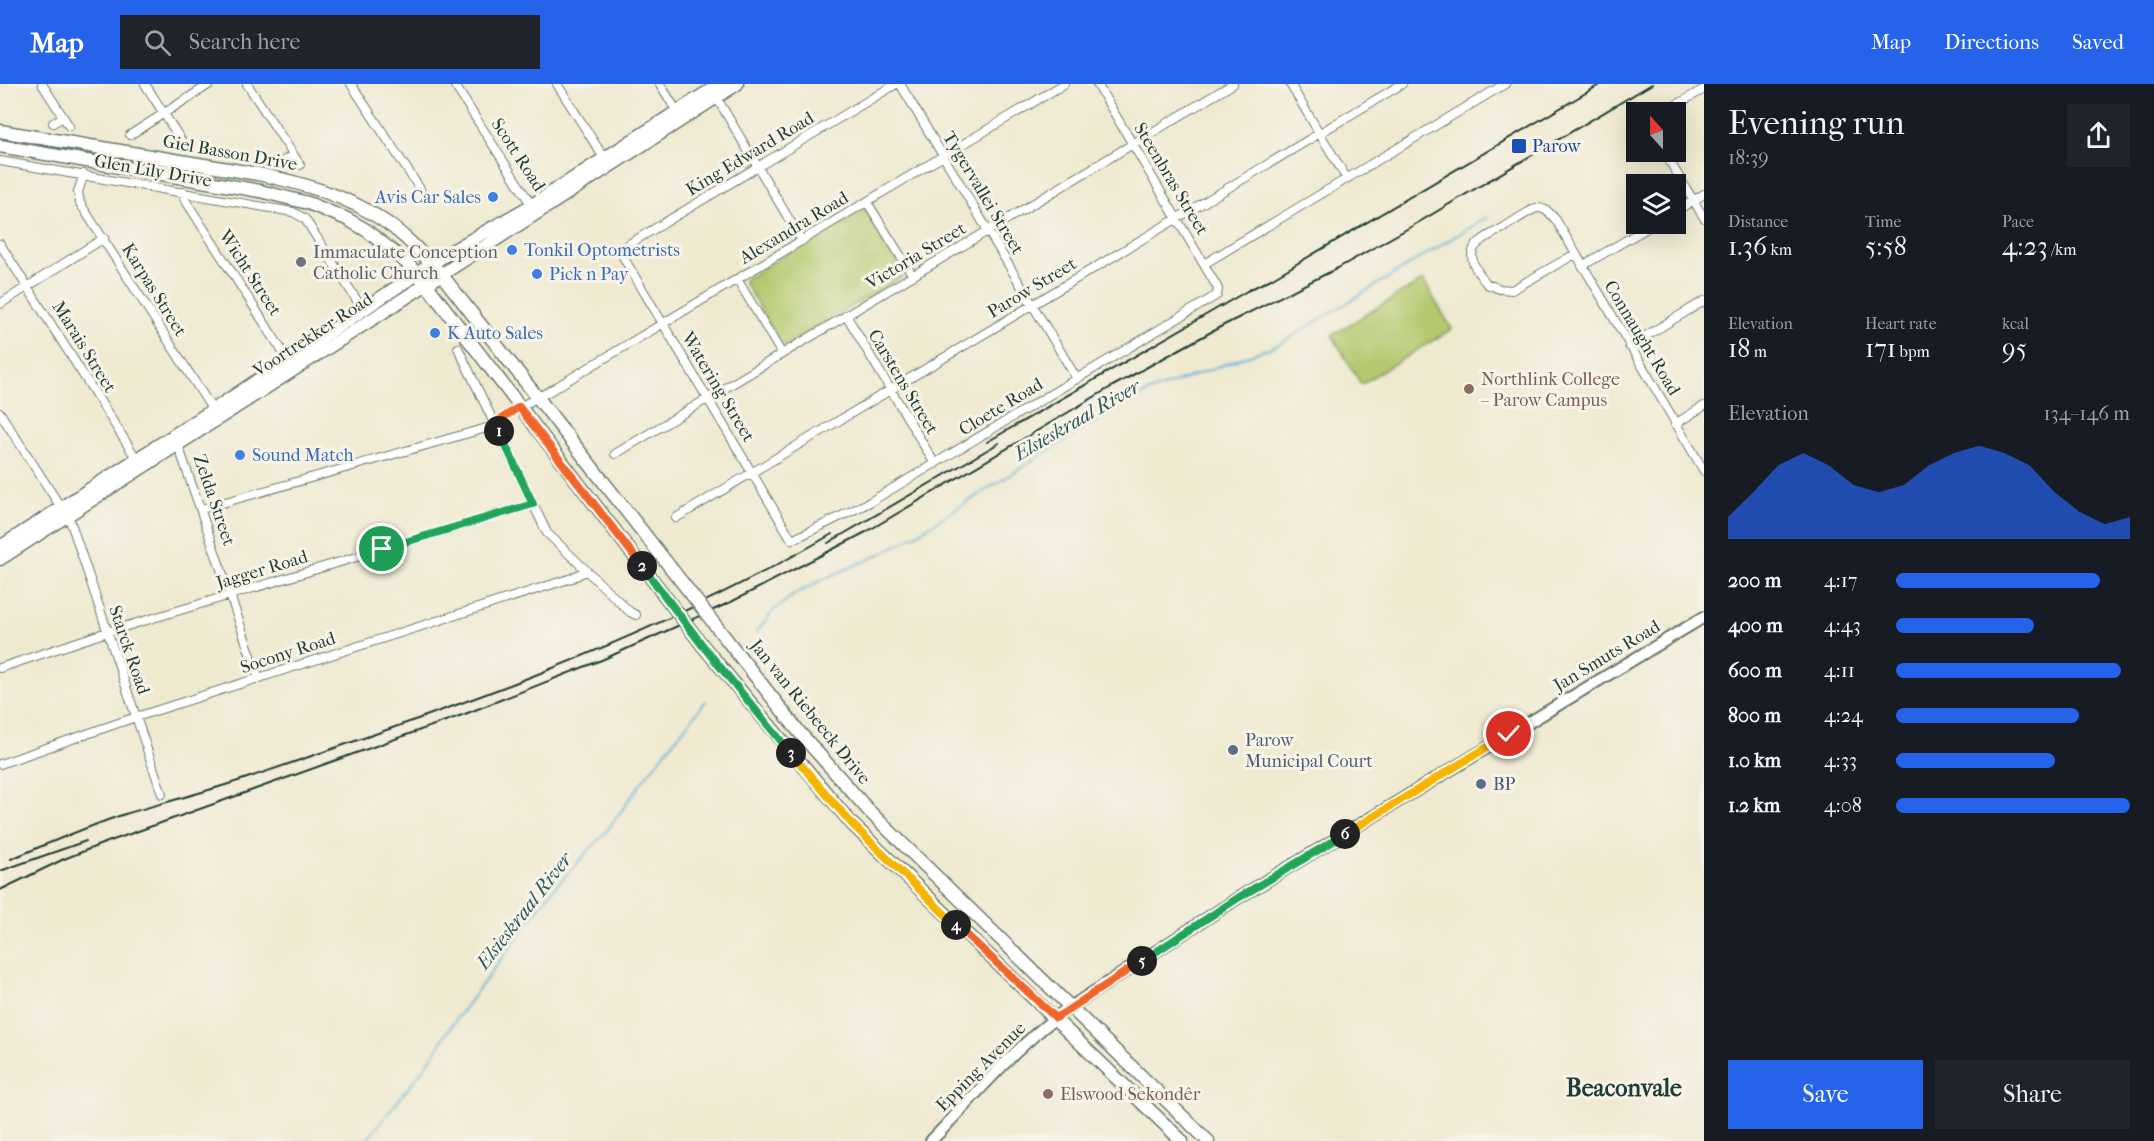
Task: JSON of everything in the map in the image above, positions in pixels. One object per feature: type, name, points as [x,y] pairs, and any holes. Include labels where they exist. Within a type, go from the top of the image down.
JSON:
[{"type":"main road","name":"Voortrekker Road","points":[[0,547],[63,512],[291,364],[426,284],[495,239],[534,209],[716,90],[737,84]]},
{"type":"main road","name":"Giel Basson Drive","points":[[0,131],[258,174],[299,183],[373,214],[406,238],[432,264]]},
{"type":"main road","name":"Giel Basson Drive","points":[[0,146],[260,191],[308,204],[347,219],[366,230],[382,241],[417,274]]},
{"type":"main road","name":"Voortrekker Road","points":[[291,364],[363,310],[432,264],[470,240],[534,209]]},
{"type":"main road","points":[[464,304],[456,280],[458,271],[483,253],[495,239]]},
{"type":"main road","name":"Jan van Riebeeck Drive","points":[[432,264],[800,733],[870,812],[1208,1141]]},
{"type":"main road","points":[[417,274],[703,646],[852,824],[1182,1141]]},
{"type":"main road","name":"Voortrekker Road","points":[[0,559],[63,512]]},
{"type":"street","points":[[42,84],[69,126]]},
{"type":"street","points":[[144,84],[184,145]]},
{"type":"street","points":[[130,135],[210,84]]},
{"type":"street","points":[[247,84],[300,165]]},
{"type":"street","points":[[351,84],[420,189]]},
{"type":"street","name":"Scott Road","points":[[454,84],[534,209]]},
{"type":"street","points":[[557,84],[607,162]]},
{"type":"street","points":[[660,84],[680,115]]},
{"type":"street","name":"Tygervallei Street","points":[[898,84],[989,230],[1077,379]]},
{"type":"street","name":"King Edward Road","points":[[619,250],[898,84]]},
{"type":"street","name":"Alexandra Road","points":[[201,509],[479,430],[495,423],[1064,84]]},
{"type":"street","name":"Steenbras Street","points":[[1097,84],[1218,289]]},
{"type":"street","name":"Victoria Street","points":[[615,454],[1233,84]]},
{"type":"street","points":[[1290,84],[1347,179]]},
{"type":"street","name":"Parow Street","points":[[676,518],[1402,84]]},
{"type":"street","points":[[1204,264],[1505,84]]},
{"type":"street","points":[[1681,102],[1704,89]]},
{"type":"street","points":[[716,90],[757,167],[802,241]]},
{"type":"street","points":[[53,123],[63,117]]},
{"type":"street","points":[[283,161],[294,155]]},
{"type":"street","name":"Glen Lily Drive","points":[[0,161],[293,212],[300,215],[363,310]]},
{"type":"street","points":[[1670,162],[1704,218]]},
{"type":"street","name":"Karpas Street","points":[[84,174],[78,197],[215,414]]},
{"type":"street","name":"Wicht Street","points":[[184,192],[184,198],[291,364]]},
{"type":"street","points":[[1686,205],[1704,194]]},
{"type":"street","points":[[867,201],[912,276]]},
{"type":"street","name":"Connaught Road","points":[[1575,254],[1512,290],[1486,284],[1476,269],[1472,254],[1473,249],[1482,238],[1536,208],[1543,208],[1549,212],[1556,220],[1704,471]]},
{"type":"street","points":[[1582,266],[1637,234]]},
{"type":"street","points":[[0,304],[104,238]]},
{"type":"street","name":"Marais Street","points":[[0,244],[139,463]]},
{"type":"street","name":"Watering Street","points":[[619,250],[792,540]]},
{"type":"street","points":[[737,279],[782,354]]},
{"type":"street","name":"Cloete Road","points":[[792,540],[870,502],[935,464],[1214,297],[1218,289]]},
{"type":"street","points":[[1629,346],[1704,301]]},
{"type":"street","name":"Carstens Street","points":[[846,315],[935,464]]},
{"type":"street","points":[[458,348],[551,538],[630,612],[636,615]]},
{"type":"street","points":[[1675,424],[1704,406]]},
{"type":"street","name":"Starck Road","points":[[0,413],[70,523],[162,794]]},
{"type":"street","name":"Zelda Street","points":[[176,440],[259,679]]},
{"type":"street","name":"Jagger Road","points":[[0,668],[107,632],[533,504]]},
{"type":"street","name":"Socony Road","points":[[0,764],[572,578],[585,571]]},
{"type":"street","name":"Jan Smuts Road","points":[[1056,1018],[1238,898],[1704,617]]},
{"type":"street","name":"Epping Avenue","points":[[931,1141],[1023,1046],[1056,1018]]},
{"type":"green space","points":[[866,209],[904,273],[903,276],[785,346],[782,345],[744,282],[745,279]]},
{"type":"green space","points":[[1423,280],[1452,329],[1361,384],[1332,335]]},
{"type":"waterway","name":"Elsieskraal River","points":[[756,633],[773,611],[795,594],[879,555],[915,535],[1111,411],[1149,392],[1280,344],[1487,217]]},
{"type":"waterway","name":"Elsieskraal River","points":[[366,1141],[428,1063],[452,1025],[553,889],[606,832],[647,775],[706,701]]},
{"type":"railway","points":[[987,442],[1271,279],[1601,84]]},
{"type":"railway","points":[[0,890],[64,859],[102,844],[465,714],[604,659],[731,602],[866,532],[1111,387],[1222,326],[1338,268],[1652,84]]},
{"type":"railway","points":[[828,543],[999,443]]},
{"type":"railway","points":[[11,859],[110,819],[314,755],[542,672],[690,609],[832,534]]},
{"type":"railway","points":[[0,871],[86,841]]},
{"type":"place","name":"Parow","points":[[1519,146]]},
{"type":"place","name":"Avis Car Sales","points":[[493,197]]},
{"type":"place","name":"Tonkil Optometrists","points":[[512,250]]},
{"type":"place","name":"Immaculate Conception Catholic Church","points":[[301,262]]},
{"type":"place","name":"Pick n Pay","points":[[537,274]]},
{"type":"place","name":"K Auto Sales","points":[[435,333]]},
{"type":"place","name":"Northlink College – Parow Campus","points":[[1469,389]]},
{"type":"place","name":"Sound Match","points":[[240,455]]},
{"type":"place","name":"Parow Municipal Court","points":[[1233,750]]},
{"type":"place","name":"BP","points":[[1481,784]]},
{"type":"place","name":"Elswood Sekondêr","points":[[1048,1094]]},
{"type":"district","name":"Beaconvale","points":[[1624,1088]]},
{"type":"route","points":[[382,549],[533,504],[495,423],[519,407],[703,646],[852,824],[1056,1018],[1238,898],[1509,734]]}]
